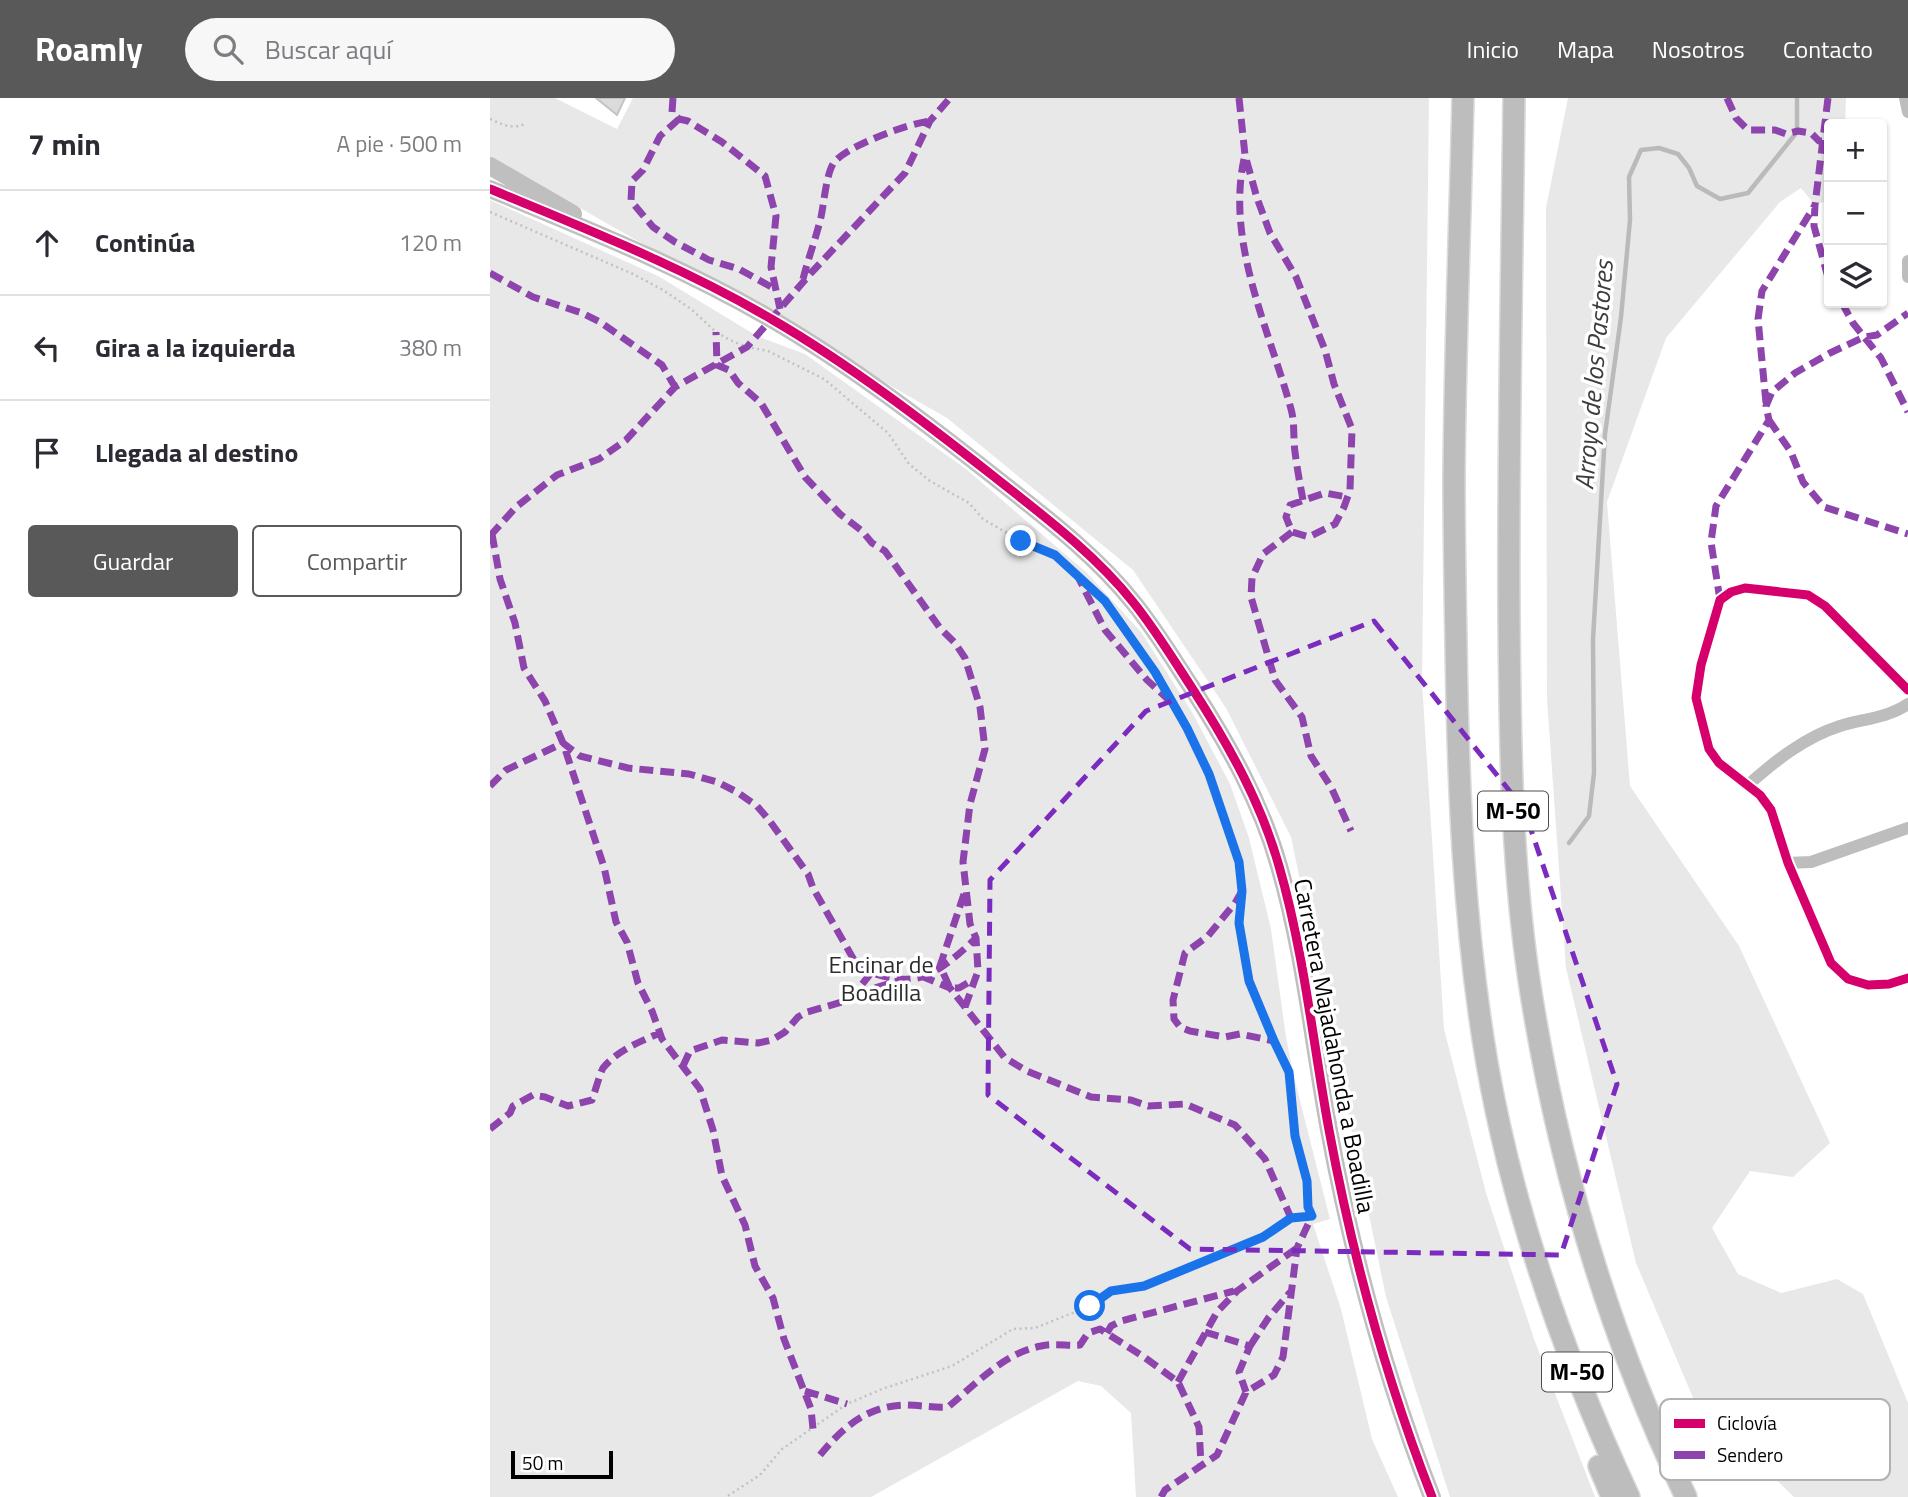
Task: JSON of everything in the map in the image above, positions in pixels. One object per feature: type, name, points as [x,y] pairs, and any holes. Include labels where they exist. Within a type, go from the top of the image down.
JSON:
[{"type":"highway","name":"M-50","points":[[1463,98],[1454,478],[1458,784],[1465,894],[1487,1063],[1516,1195],[1531,1244],[1608,1452],[1629,1497]]},
{"type":"highway","name":"M-50","points":[[1514,98],[1508,484],[1511,782],[1525,946],[1532,998],[1558,1132],[1594,1268],[1660,1438]]},
{"type":"highway","points":[[1531,1244],[1544,1318],[1612,1497]]},
{"type":"highway","name":"M-50","points":[[1678,1480],[1686,1497]]},
{"type":"street","points":[[1905,98],[1908,112]]},
{"type":"street","points":[[490,166],[587,222],[614,241]]},
{"type":"street","name":"Carretera Majadahonda a Boadilla","points":[[490,189],[670,266],[772,319],[881,391],[954,445],[1082,549],[1132,600],[1213,722],[1245,778],[1267,828],[1280,869],[1297,946],[1329,1132],[1346,1211],[1372,1314],[1432,1497]]},
{"type":"street","points":[[1908,261],[1908,277]]},
{"type":"street","points":[[1908,690],[1841,620],[1808,595],[1745,588],[1731,592],[1720,600],[1701,665],[1696,698],[1709,749],[1719,763],[1760,795],[1771,810],[1788,863],[1831,963],[1848,979],[1868,985],[1889,984],[1908,978]]},
{"type":"street","points":[[1748,785],[1769,766],[1820,733],[1890,713],[1908,704]]},
{"type":"street","points":[[1788,863],[1811,862],[1908,828]]},
{"type":"path","points":[[490,119],[507,127],[516,128],[524,124]]},
{"type":"path","points":[[490,212],[633,274],[691,309],[716,332],[730,340],[768,351],[824,379],[888,433],[909,464],[930,481],[969,503],[984,520],[1021,541],[1055,555],[1105,601],[1155,672],[1209,774],[1239,862],[1242,891],[1239,923],[1249,981],[1289,1072],[1295,1136],[1307,1181],[1308,1207],[1312,1216],[1291,1218],[1263,1237],[1144,1286],[1111,1291],[1090,1306],[1035,1328],[1013,1329],[952,1366],[882,1389],[847,1404],[782,1449],[760,1475],[726,1497]]},
{"type":"highlighted area","points":[[1374,621],[1524,809],[1617,1084],[1561,1255],[1190,1249],[988,1095],[990,880],[1146,711]]},
{"type":"green space","points":[[490,98],[555,98],[617,129],[633,98],[1429,98],[1422,682],[1444,1029],[1486,1193],[1534,1339],[1595,1497],[1450,1497],[1386,1297],[1291,837],[1226,708],[1133,570],[947,418],[580,208],[490,161]]},
{"type":"green space","points":[[1568,98],[1846,98],[1845,119],[1824,119],[1824,202],[1815,205],[1801,188],[1780,202],[1666,338],[1607,502],[1630,786],[1739,946],[1830,1143],[1793,1177],[1750,1171],[1712,1228],[1738,1274],[1781,1293],[1837,1279],[1863,1294],[1908,1403],[1908,1497],[1794,1497],[1776,1480],[1890,1480],[1890,1399],[1694,1399],[1636,1263],[1566,968],[1547,699],[1546,208]]},
{"type":"green space","name":"Encinar de Boadilla","points":[[490,200],[658,276],[757,336],[805,354],[966,469],[1087,573],[1141,632],[1192,712],[1230,784],[1249,838],[1271,929],[1294,1077],[1330,1219],[1313,1224],[1341,1309],[1372,1439],[1398,1497],[1136,1497],[1131,1413],[1101,1386],[1078,1381],[871,1497],[490,1497]]},
{"type":"building","points":[[596,98],[625,98],[617,115]]},
{"type":"waterway","name":"Arroyo de los Pastores","points":[[1569,843],[1589,816],[1594,773],[1593,639],[1605,434],[1621,317],[1630,220],[1629,177],[1641,150],[1659,148],[1678,154],[1689,168],[1697,186],[1720,199],[1748,193],[1797,132],[1797,98]]},
{"type":"marked path","points":[[673,98],[672,112],[679,119],[688,121],[722,142],[765,176],[776,216],[771,267],[780,309]]},
{"type":"marked path","points":[[490,536],[516,507],[557,475],[599,459],[626,440],[675,387],[747,347],[811,273],[905,173],[930,121],[950,98]]},
{"type":"marked path","points":[[1239,98],[1245,155],[1257,198],[1270,233],[1296,277],[1352,429],[1350,490],[1344,507],[1335,524],[1309,537],[1292,532],[1286,517],[1290,505],[1325,493],[1347,497]]},
{"type":"marked path","points":[[1727,98],[1736,118],[1748,130],[1775,130],[1786,134],[1798,131],[1811,133],[1822,141]]},
{"type":"marked path","points":[[1824,263],[1814,226],[1828,98]]},
{"type":"marked path","points":[[679,119],[660,136],[643,170],[632,181],[631,201],[653,227],[675,242],[709,260],[739,269],[775,289]]},
{"type":"marked path","points":[[803,279],[833,164],[839,157],[863,143],[930,121]]},
{"type":"marked path","points":[[1244,159],[1240,191],[1245,254],[1252,286],[1291,409],[1303,500]]},
{"type":"marked path","points":[[1766,403],[1758,319],[1762,291],[1815,205]]},
{"type":"marked path","points":[[490,273],[533,297],[582,313],[600,322],[662,365],[675,387]]},
{"type":"marked path","points":[[1845,308],[1853,323],[1881,358],[1908,412]]},
{"type":"marked path","points":[[1720,600],[1711,542],[1716,506],[1769,420],[1766,406],[1772,392],[1795,373],[1864,337],[1877,335],[1908,313]]},
{"type":"marked path","points":[[490,786],[506,770],[563,743],[580,756],[628,768],[689,774],[717,782],[757,806],[769,820],[808,874],[813,888],[858,967],[887,977],[917,978],[940,968],[976,938],[970,924],[963,862],[970,804],[985,749],[980,707],[965,658],[885,551],[840,514],[805,477],[761,403],[738,383],[729,370],[717,365],[716,332]]},
{"type":"marked path","points":[[1769,420],[1791,452],[1803,482],[1824,507],[1908,534]]},
{"type":"marked path","points":[[1292,532],[1263,554],[1252,578],[1251,597],[1275,680],[1302,717],[1311,756],[1331,787],[1351,831]]},
{"type":"marked path","points":[[492,534],[500,579],[515,623],[524,668],[545,701],[563,743],[604,867],[616,922],[627,942],[638,983],[662,1039],[700,1089],[713,1130],[722,1176],[745,1225],[755,1266],[773,1298],[784,1339],[811,1409],[813,1429]]},
{"type":"marked path","points":[[1076,573],[1105,630],[1147,680],[1173,704]]},
{"type":"marked path","points":[[1242,891],[1208,936],[1185,953],[1173,1000],[1174,1019],[1180,1027],[1190,1031],[1225,1037],[1240,1034],[1274,1041]]},
{"type":"marked path","points":[[964,894],[940,966],[950,988],[959,988],[976,978]]},
{"type":"marked path","points":[[965,1007],[978,971],[976,938]]},
{"type":"marked path","points":[[683,1066],[690,1051],[722,1040],[758,1043],[772,1040],[807,1012],[842,1002],[856,992],[871,973]]},
{"type":"marked path","points":[[921,976],[950,988],[1005,1058],[1027,1071],[1091,1097],[1131,1100],[1148,1106],[1185,1104],[1235,1125],[1265,1159],[1291,1218]]},
{"type":"marked path","points":[[855,994],[901,980]]},
{"type":"marked path","points":[[490,1129],[510,1113],[513,1106],[533,1095],[568,1106],[592,1100],[603,1068],[615,1056],[660,1033]]},
{"type":"marked path","points":[[1161,1497],[1165,1490],[1217,1455],[1246,1392],[1274,1375],[1283,1357],[1297,1248],[1312,1216]]},
{"type":"marked path","points":[[1178,1382],[1217,1312],[1237,1291],[1297,1248]]},
{"type":"marked path","points":[[1250,1346],[1269,1317],[1292,1290]]},
{"type":"marked path","points":[[1107,1333],[1111,1326],[1121,1321],[1234,1291]]},
{"type":"marked path","points":[[820,1455],[856,1420],[878,1409],[904,1405],[948,1407],[991,1370],[1015,1355],[1046,1345],[1080,1345],[1088,1333],[1100,1329],[1178,1382],[1199,1427],[1201,1465]]},
{"type":"marked path","points":[[1205,1332],[1250,1346],[1239,1372],[1246,1392]]},
{"type":"marked path","points":[[805,1391],[847,1404]]},
{"type":"cycle path","points":[[490,189],[704,283],[773,320],[830,355],[939,434],[1066,535],[1118,584],[1149,623],[1231,752],[1272,842],[1295,931],[1348,1223],[1385,1362],[1432,1497]]},
{"type":"cycle path","points":[[1908,690],[1825,606],[1808,595],[1745,588],[1731,592],[1720,600],[1701,665],[1696,698],[1709,749],[1719,763],[1760,795],[1771,810],[1788,863],[1831,963],[1848,979],[1868,985],[1889,984],[1908,978]]},
{"type":"route","points":[[1021,541],[1055,555],[1105,601],[1155,672],[1209,774],[1239,862],[1242,891],[1239,923],[1249,981],[1289,1072],[1295,1136],[1307,1181],[1308,1207],[1312,1216],[1291,1218],[1263,1237],[1223,1255],[1144,1286],[1111,1291],[1090,1306]]}]
